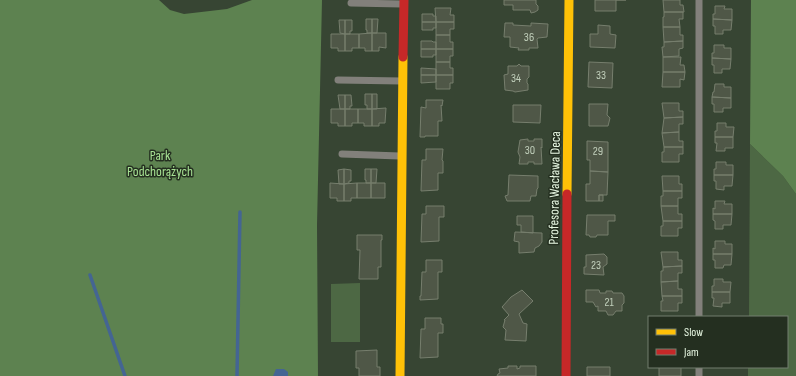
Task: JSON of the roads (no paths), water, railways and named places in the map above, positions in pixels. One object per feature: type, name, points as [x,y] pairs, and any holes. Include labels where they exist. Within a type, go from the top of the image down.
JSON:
[{"type":"street","name":"Profesora Wacława Deca","points":[[566,376],[569,0]]},
{"type":"street","points":[[400,376],[404,2]]},
{"type":"lane","points":[[699,316],[700,0]]},
{"type":"lane","points":[[351,3],[404,2]]},
{"type":"lane","points":[[338,80],[404,81]]},
{"type":"lane","points":[[342,154],[402,156]]},
{"type":"water","points":[[276,369],[284,369],[288,372],[288,376],[273,376]]},
{"type":"waterway","points":[[237,376],[240,212]]},
{"type":"waterway","points":[[90,275],[125,376]]},
{"type":"park label","name":"Park Podchorążych","points":[[160,164]]}]
